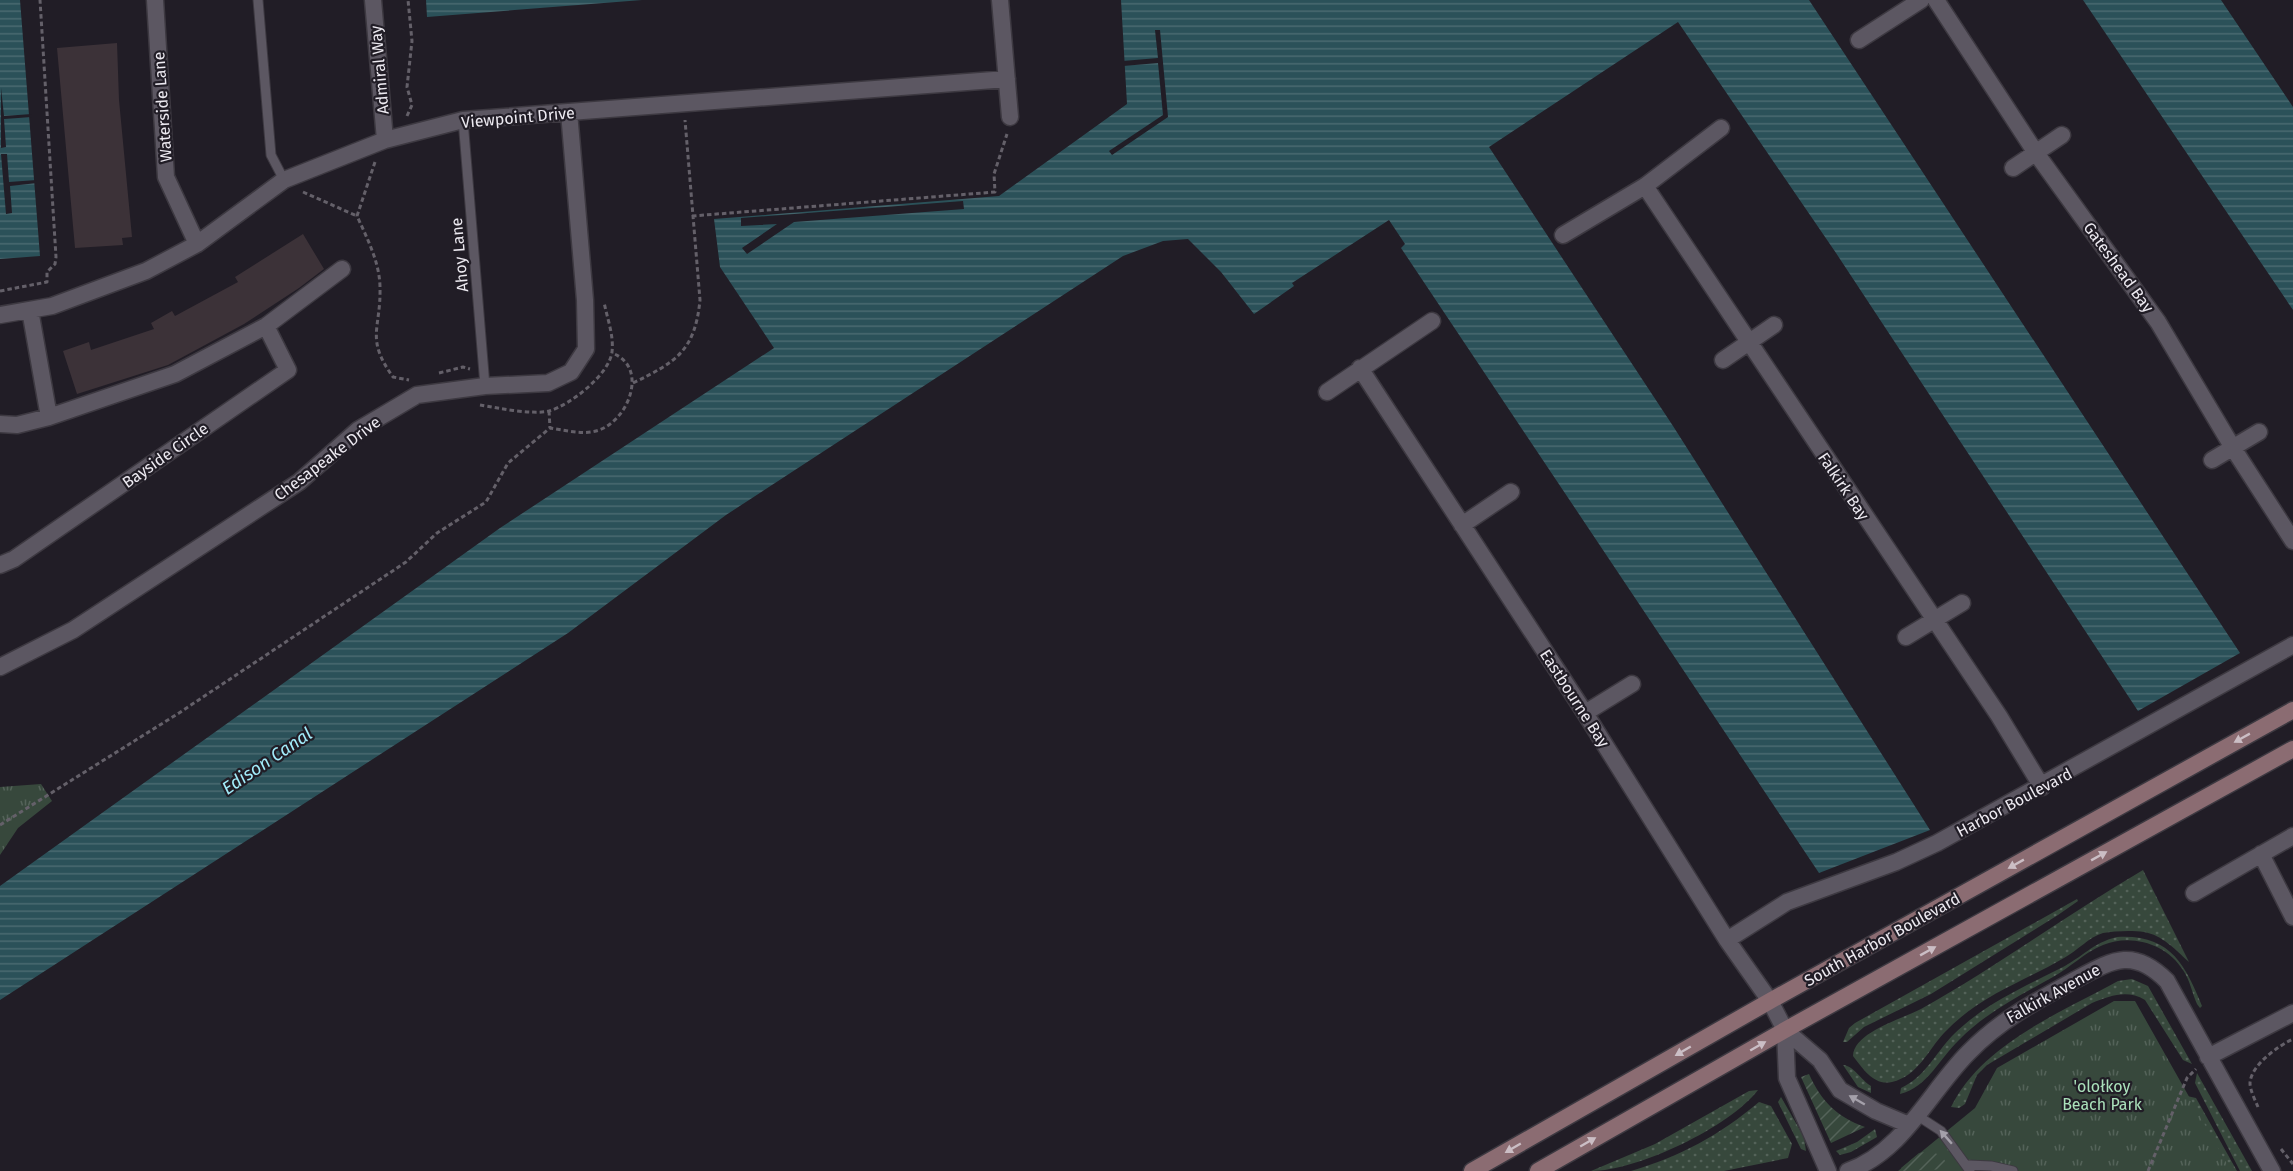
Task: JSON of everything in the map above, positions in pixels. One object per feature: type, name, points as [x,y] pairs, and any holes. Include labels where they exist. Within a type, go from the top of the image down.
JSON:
[{"type":"main road","name":"South Harbor Boulevard","points":[[1472,1171],[1770,1001],[2293,710]]},
{"type":"main road","name":"South Harbor Boulevard","points":[[1538,1171],[1785,1030],[2293,749]]},
{"type":"street","name":"Waterside Lane","points":[[155,0],[166,177],[197,244]]},
{"type":"street","name":"Admiral Way","points":[[373,0],[385,140]]},
{"type":"street","points":[[1000,0],[1010,117]]},
{"type":"street","points":[[1859,40],[1921,0]]},
{"type":"street","name":"Gateshead Bay","points":[[1936,0],[2036,153],[2158,322],[2233,448],[2293,541]]},
{"type":"street","name":"Viewpoint Drive","points":[[0,315],[30,310],[95,292],[146,271],[197,244],[284,180],[385,140],[464,120],[1007,79]]},
{"type":"street","name":"Chesapeake Drive","points":[[0,667],[73,630],[299,482],[358,430],[417,395],[479,387],[548,383],[571,372],[586,349],[585,300],[569,112]]},
{"type":"street","points":[[1563,235],[1645,186],[1721,128]]},
{"type":"street","points":[[2013,168],[2062,135]]},
{"type":"street","name":"Falkirk Bay","points":[[1645,186],[1999,716],[2042,787]]},
{"type":"street","points":[[0,424],[17,425],[50,417],[176,374],[266,326],[342,269]]},
{"type":"street","points":[[30,310],[50,417]]},
{"type":"street","points":[[1327,392],[1432,321]]},
{"type":"street","points":[[1723,360],[1774,325]]},
{"type":"street","name":"Bayside Circle","points":[[0,565],[14,559],[288,370],[266,326]]},
{"type":"street","name":"Eastbourne Bay","points":[[1360,368],[1585,713],[1727,940],[1770,1001],[1785,1030],[1820,1060],[1840,1090],[1876,1111],[1914,1120]]},
{"type":"street","points":[[2212,460],[2259,432]]},
{"type":"street","points":[[1462,525],[1511,492]]},
{"type":"street","points":[[1906,637],[1962,603]]},
{"type":"street","name":"Harbor Boulevard","points":[[1727,940],[1787,902],[1896,862],[2042,787],[2293,645]]},
{"type":"street","points":[[1585,713],[1632,684]]},
{"type":"street","points":[[2194,893],[2293,836]]},
{"type":"street","points":[[2261,854],[2293,917]]},
{"type":"street","name":"Falkirk Avenue","points":[[1848,1171],[1881,1152],[1914,1120],[1965,1055],[2005,1020],[2102,965],[2120,959],[2139,960],[2154,968],[2167,981],[2272,1171]]},
{"type":"street","points":[[2208,1057],[2293,1014]]},
{"type":"street","name":"Eastbourne Bay","points":[[1785,1030],[1787,1078],[1828,1171]]},
{"type":"lane","points":[[258,0],[271,154],[284,180]]},
{"type":"lane","name":"Ahoy Lane","points":[[464,120],[479,387]]},
{"type":"lane","points":[[1914,1120],[1941,1131],[1969,1168],[1999,1167],[2013,1171]]},
{"type":"path","points":[[0,291],[47,282],[47,272],[55,264],[56,257],[40,0]]},
{"type":"path","points":[[404,119],[412,105],[407,87],[412,41],[408,0]]},
{"type":"path","points":[[632,383],[665,367],[680,356],[693,338],[700,300],[683,103]]},
{"type":"path","points":[[692,216],[995,192],[994,174],[1007,137],[1010,117]]},
{"type":"path","points":[[385,140],[369,174],[357,216],[373,253],[380,287],[375,327],[382,360],[393,377],[410,380]]},
{"type":"path","points":[[284,180],[312,197],[357,216]]},
{"type":"path","points":[[431,375],[463,367],[470,369],[479,387],[477,405],[501,409],[549,411],[587,389],[603,371],[612,353],[610,321],[603,298],[585,300]]},
{"type":"path","points":[[0,825],[179,713],[406,562],[437,533],[486,502],[508,462],[550,428],[573,432],[596,431],[615,422],[629,402],[632,383],[630,370],[622,357],[612,353]]},
{"type":"path","points":[[549,411],[550,428]]},
{"type":"path","points":[[2258,1109],[2250,1084],[2254,1073],[2272,1051],[2293,1039]]},
{"type":"path","points":[[2148,1171],[2187,1078]]},
{"type":"path","points":[[2280,1147],[2293,1164]]},
{"type":"green space","points":[[41,784],[52,801],[18,828],[0,855],[0,787]]},
{"type":"green space","points":[[2143,870],[2189,962],[2157,936],[2139,931],[2103,933],[2064,958],[1986,999],[1972,1009],[1944,1033],[1916,1068],[1901,1079],[1886,1083],[1874,1079],[1853,1056],[1855,1048],[1870,1033],[1921,1009],[1950,992]]},
{"type":"green space","points":[[2077,899],[2078,901],[2058,915],[1931,994],[1864,1027],[1847,1042],[1843,1042],[1849,1028],[1855,1023]]},
{"type":"green space","points":[[2117,937],[2135,937],[2163,946],[2182,965],[2202,1006],[2200,1008],[2197,1004],[2183,970],[2168,953],[2148,943],[2136,941],[2125,940],[2103,945],[1992,1013],[1969,1030],[1952,1047],[1926,1079],[1900,1094],[1901,1088],[1917,1078],[1952,1036],[1977,1015],[2004,997],[2069,964],[2094,947]]},
{"type":"green space","points":[[2132,979],[2148,986],[2192,1064],[2183,1060],[2145,1000],[2132,995],[2118,995],[2092,1003],[1987,1065],[1977,1075],[1965,1104],[1959,1108],[1951,1107],[1965,1085],[1982,1065],[2024,1032],[2118,981]]},
{"type":"green space","name":"'olołkoy Beach Park","points":[[2114,1001],[2135,1001],[2231,1171],[1898,1171],[1975,1108],[1997,1068]]},
{"type":"green space","points":[[1843,1065],[1851,1068],[1871,1086],[1871,1093],[1858,1087]]},
{"type":"green space","points":[[2197,1073],[2252,1171],[2240,1171],[2195,1083]]},
{"type":"green space","points":[[1809,1074],[1831,1107],[1846,1118],[1865,1127],[1831,1143],[1801,1077]]},
{"type":"green space","points":[[1758,1090],[1727,1118],[1681,1144],[1633,1164],[1591,1171],[1655,1144],[1749,1091]]},
{"type":"green space","points":[[2187,1096],[2196,1098],[2237,1171],[2219,1171]]},
{"type":"green space","points":[[1781,1097],[1804,1137],[1806,1151],[1801,1149],[1778,1102]]},
{"type":"green space","points":[[1759,1102],[1771,1106],[1792,1144],[1788,1158],[1724,1171],[1631,1171],[1666,1159],[1698,1144],[1729,1125]]},
{"type":"green space","points":[[1875,1129],[1877,1137],[1851,1152],[1840,1155],[1836,1151],[1857,1142]]},
{"type":"green space","points":[[1930,1151],[1942,1156],[1950,1169],[1902,1171],[1901,1168],[1919,1153]]},
{"type":"water","points":[[0,0],[20,0],[40,256],[0,259]]},
{"type":"water","points":[[426,0],[642,0],[427,17]]},
{"type":"water","name":"Edison Canal","points":[[1121,0],[1809,0],[2240,653],[2138,711],[1836,253],[1678,22],[1489,147],[1673,426],[1930,830],[1819,873],[1401,248],[1405,244],[1389,220],[1292,283],[1294,286],[1254,314],[1221,272],[1188,239],[1163,241],[1123,256],[726,515],[568,633],[0,1000],[0,886],[500,528],[774,348],[720,267],[714,219],[999,196],[1127,104]]},
{"type":"water","points":[[2083,0],[2221,0],[2293,107],[2293,310]]},
{"type":"pier","points":[[1155,30],[1160,30],[1168,117],[1112,155],[1109,151],[1163,115],[1158,63],[1123,66],[1123,61],[1158,58]]},
{"type":"pier","points":[[1,88],[4,116],[32,114],[32,117],[4,119],[6,147],[1,148]]},
{"type":"pier","points":[[1,154],[7,154],[9,182],[37,180],[37,183],[10,186],[12,213],[6,214]]},
{"type":"pier","points":[[963,201],[964,209],[794,222],[747,254],[742,248],[777,224],[741,226],[741,218]]},
{"type":"building","points":[[117,43],[119,100],[132,237],[122,238],[123,245],[75,248],[57,48]]},
{"type":"building","points":[[303,234],[324,269],[299,288],[244,324],[168,365],[77,394],[63,351],[89,342],[91,350],[154,329],[151,323],[172,311],[175,316],[238,282],[235,277]]}]
